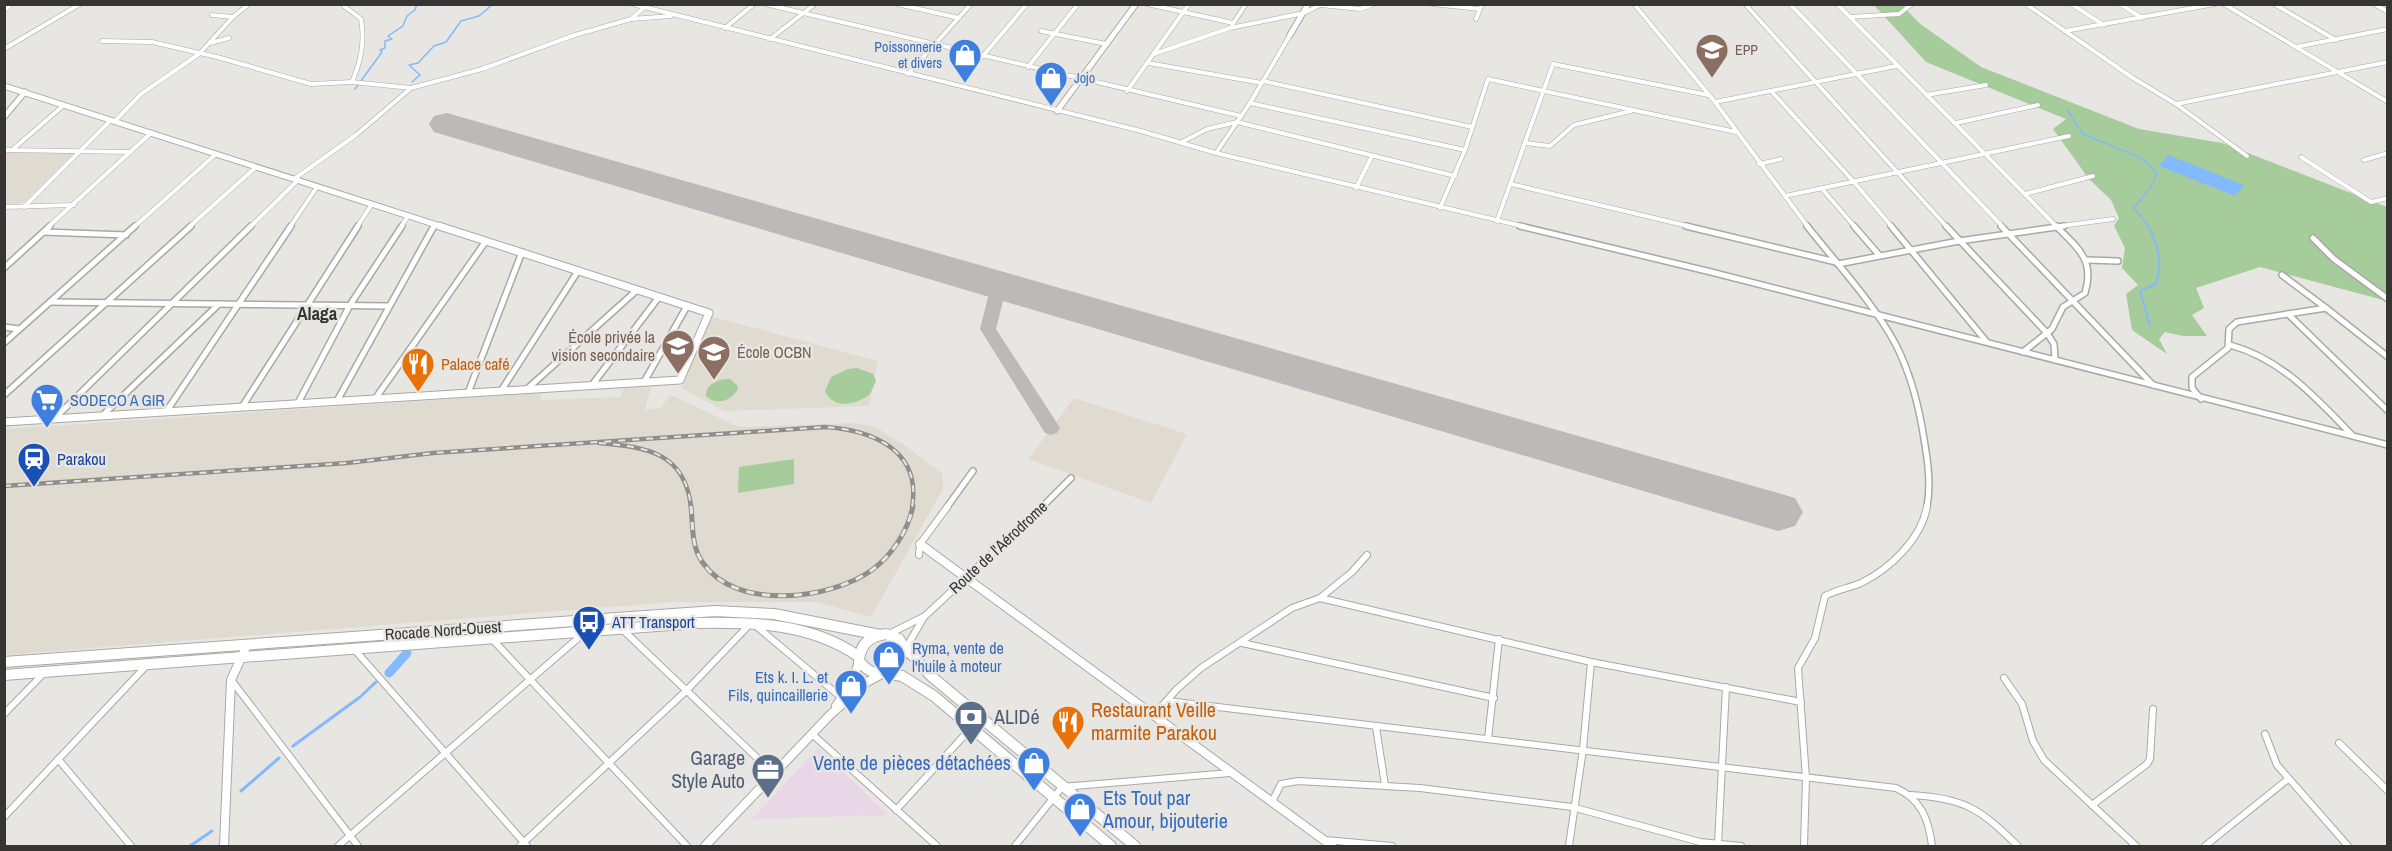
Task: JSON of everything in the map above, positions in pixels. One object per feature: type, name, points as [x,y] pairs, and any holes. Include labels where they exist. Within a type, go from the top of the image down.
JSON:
[{"type":"main road","name":"Rocade Nord-Ouest","points":[[4,662],[723,611],[774,614],[883,635]]},
{"type":"main road","name":"Rocade Nord-Ouest","points":[[4,675],[686,623],[752,624],[791,629],[823,636],[840,643],[859,658]]},
{"type":"main road","points":[[1111,846],[1053,799],[972,727],[916,683],[902,676],[866,670],[859,658],[863,644],[883,635],[895,636],[931,676],[1135,846]]},
{"type":"main road","points":[[884,673],[898,665],[905,649]]},
{"type":"street","points":[[4,11],[11,4]]},
{"type":"street","points":[[4,49],[80,4]]},
{"type":"street","points":[[24,207],[141,94],[199,54],[233,17],[249,4]]},
{"type":"street","points":[[632,4],[1356,188],[1875,313],[2201,399],[2388,445]]},
{"type":"street","points":[[725,28],[754,4]]},
{"type":"street","points":[[765,4],[982,57],[1241,116]]},
{"type":"street","points":[[770,39],[815,4]]},
{"type":"street","points":[[897,4],[959,18]]},
{"type":"street","points":[[908,74],[971,4]]},
{"type":"street","points":[[982,57],[1027,4]]},
{"type":"street","points":[[1028,66],[1078,4]]},
{"type":"street","points":[[1057,111],[1136,4]]},
{"type":"street","points":[[1147,4],[1232,25]]},
{"type":"street","points":[[1127,91],[1189,4]]},
{"type":"street","points":[[1232,25],[1246,4]]},
{"type":"street","points":[[1216,153],[1250,103],[1308,4]]},
{"type":"street","points":[[1154,54],[1232,25],[1304,12],[1319,5],[1360,9],[1374,4]]},
{"type":"street","points":[[1432,4],[1481,7],[1476,19]]},
{"type":"street","points":[[1634,4],[1715,102],[1759,164],[1875,313],[1906,367],[1921,426],[1930,475],[1926,513],[1917,531],[1886,567],[1869,579],[1826,596],[1819,615],[1815,638],[1798,668],[1806,778],[1804,846]]},
{"type":"street","points":[[1745,4],[1817,81],[1959,241],[2047,333],[2054,344],[2055,360]]},
{"type":"street","points":[[1790,4],[2154,386]]},
{"type":"street","points":[[1837,4],[1896,66],[1956,123],[2087,260],[2089,279],[2085,293],[2060,310],[2055,326],[2023,352]]},
{"type":"street","points":[[1850,17],[1899,14],[1912,4]]},
{"type":"street","points":[[2026,4],[2133,78],[2176,104],[2247,156]]},
{"type":"street","points":[[2071,4],[2104,25]]},
{"type":"street","points":[[2120,4],[2142,18]]},
{"type":"street","points":[[2065,31],[2215,4]]},
{"type":"street","points":[[2224,4],[2388,102]]},
{"type":"street","points":[[2274,4],[2336,40]]},
{"type":"street","points":[[2374,4],[2388,12]]},
{"type":"street","points":[[344,6],[361,19],[363,30],[362,58],[352,82]]},
{"type":"street","points":[[631,19],[646,6]]},
{"type":"street","points":[[212,15],[233,17]]},
{"type":"street","points":[[102,41],[152,42],[217,57],[311,84],[352,82],[411,88],[482,69],[575,35],[631,19],[675,15]]},
{"type":"street","points":[[2296,47],[2388,29]]},
{"type":"street","points":[[1041,31],[1106,44]]},
{"type":"street","points":[[209,44],[229,38]]},
{"type":"street","points":[[2176,104],[2388,62]]},
{"type":"street","points":[[1148,63],[1262,82],[1472,127]]},
{"type":"street","points":[[1497,221],[1553,64],[1709,95]]},
{"type":"street","points":[[1715,102],[1896,66]]},
{"type":"street","points":[[1440,208],[1465,150],[1488,79],[1736,132]]},
{"type":"street","points":[[1926,95],[1986,85]]},
{"type":"street","points":[[4,86],[709,313],[680,380],[4,422]]},
{"type":"street","points":[[54,419],[296,180],[356,135],[411,88]]},
{"type":"street","points":[[4,117],[25,92]]},
{"type":"street","points":[[1772,92],[1854,182],[1987,342]]},
{"type":"street","points":[[1250,103],[1465,150]]},
{"type":"street","points":[[12,150],[64,105]]},
{"type":"street","points":[[1956,123],[2038,105]]},
{"type":"street","points":[[1525,143],[1550,146],[1574,125],[1633,110]]},
{"type":"street","points":[[1182,142],[1195,134],[1237,122],[1455,176]]},
{"type":"street","points":[[4,268],[151,133]]},
{"type":"street","points":[[1785,196],[1823,190],[1941,162],[2069,136]]},
{"type":"street","points":[[4,150],[130,152]]},
{"type":"street","points":[[2364,160],[2388,153]]},
{"type":"street","points":[[4,343],[216,154]]},
{"type":"street","points":[[1356,188],[1372,156]]},
{"type":"street","points":[[2301,157],[2371,202],[2388,198]]},
{"type":"street","points":[[1759,164],[1781,159]]},
{"type":"street","points":[[4,395],[256,167]]},
{"type":"street","points":[[2025,194],[2093,176]]},
{"type":"street","points":[[1511,184],[1837,263],[1908,249],[2113,219]]},
{"type":"street","points":[[166,412],[317,187]]},
{"type":"street","points":[[1823,190],[1879,255]]},
{"type":"street","points":[[4,207],[74,204]]},
{"type":"street","points":[[242,407],[372,204]]},
{"type":"street","points":[[298,403],[350,305],[408,216]]},
{"type":"street","points":[[337,401],[435,225]]},
{"type":"street","points":[[44,232],[126,235]]},
{"type":"street","points":[[2313,238],[2334,259],[2388,299]]},
{"type":"street","points":[[375,399],[486,241]]},
{"type":"street","points":[[468,393],[522,252]]},
{"type":"street","points":[[2087,260],[2118,261]]},
{"type":"street","points":[[501,391],[578,271]]},
{"type":"street","points":[[2282,275],[2388,357]]},
{"type":"street","points":[[527,389],[637,290]]},
{"type":"street","points":[[592,385],[659,297]]},
{"type":"street","points":[[50,302],[389,306]]},
{"type":"street","points":[[103,416],[219,304]]},
{"type":"street","points":[[644,382],[687,306]]},
{"type":"street","points":[[2201,399],[2192,388],[2193,377],[2223,354],[2230,345],[2229,329],[2232,324],[2326,308]]},
{"type":"street","points":[[2288,314],[2323,346],[2343,371],[2388,411]]},
{"type":"street","points":[[4,327],[20,329]]},
{"type":"street","points":[[2230,345],[2251,351],[2281,369],[2354,436]]},
{"type":"street","points":[[919,555],[920,544],[973,471]]},
{"type":"street","name":"Route de l'Aérodrome","points":[[905,649],[925,616],[1071,478]]},
{"type":"street","points":[[920,544],[1332,846]]},
{"type":"street","points":[[1154,715],[1201,668],[1292,608],[1320,598],[1352,572],[1367,555]]},
{"type":"street","points":[[1320,598],[1591,662],[1801,702]]},
{"type":"street","name":"Route de l'Aérodrome","points":[[883,635],[903,629],[925,616]]},
{"type":"street","points":[[353,649],[523,845],[687,690],[752,624],[842,698]]},
{"type":"street","points":[[622,629],[774,774]]},
{"type":"street","points":[[338,846],[585,632]]},
{"type":"street","points":[[491,638],[687,846]]},
{"type":"street","points":[[1488,739],[1499,639]]},
{"type":"street","points":[[1242,643],[1494,698]]},
{"type":"street","points":[[224,846],[231,680],[246,645]]},
{"type":"street","points":[[830,715],[853,681],[859,658]]},
{"type":"street","points":[[1569,846],[1583,749],[1591,662]]},
{"type":"street","points":[[4,817],[147,665]]},
{"type":"street","points":[[4,714],[44,672]]},
{"type":"street","points":[[705,846],[830,715],[867,682],[884,673]]},
{"type":"street","points":[[2004,678],[2022,704],[2036,749],[2044,760],[2136,846]]},
{"type":"street","points":[[231,680],[358,846]]},
{"type":"street","points":[[1718,844],[1720,767],[1726,687]]},
{"type":"street","points":[[1168,700],[1376,727],[1583,749],[1896,788],[1911,795],[1951,798],[1967,803],[1980,810],[2018,846]]},
{"type":"street","points":[[2092,805],[2147,764],[2150,759],[2152,709]]},
{"type":"street","points":[[896,810],[972,727]]},
{"type":"street","points":[[1376,727],[1385,785]]},
{"type":"street","points":[[812,734],[937,846]]},
{"type":"street","points":[[2265,734],[2271,754],[2289,779],[2348,846]]},
{"type":"street","points":[[2339,743],[2388,791]]},
{"type":"street","points":[[58,759],[131,846]]},
{"type":"street","points":[[1016,846],[1062,787],[1232,772]]},
{"type":"street","points":[[2205,846],[2289,779]]},
{"type":"street","points":[[1272,802],[1281,783],[1288,780],[1385,785],[1574,807],[1702,843],[1741,846]]},
{"type":"street","points":[[1911,795],[1923,811],[1932,846]]},
{"type":"street","points":[[1323,840],[1392,846]]},
{"type":"shaded area","points":[[5,153],[74,153],[23,203],[5,204]]},
{"type":"shaded area","points":[[710,316],[878,361],[869,406],[724,411],[681,388]]},
{"type":"shaded area","points":[[651,387],[645,410],[660,408],[671,395],[739,427],[851,423],[874,426],[943,474],[943,489],[871,617],[816,602],[673,602],[5,655],[5,429],[542,393],[540,400],[621,397],[624,388]]},
{"type":"shaded area","points":[[1074,398],[1187,434],[1151,503],[1028,459]]},
{"type":"shaded area","points":[[818,748],[888,815],[752,819]]},
{"type":"green space","points":[[1874,5],[1902,5],[1919,23],[1981,67],[2139,129],[2222,143],[2387,207],[2387,301],[2260,267],[2196,288],[2204,308],[2192,315],[2207,336],[2183,336],[2165,332],[2159,339],[2167,354],[2132,330],[2126,294],[2138,285],[2122,268],[2125,248],[2114,226],[2119,218],[2111,200],[2089,179],[2053,129],[2066,119],[1926,62]]},
{"type":"green space","points":[[857,368],[873,374],[876,381],[870,394],[852,403],[833,401],[825,391],[831,377],[848,369]]},
{"type":"green space","points":[[730,379],[738,389],[731,397],[723,401],[714,401],[706,396],[711,385]]},
{"type":"green space","points":[[794,459],[794,484],[738,493],[739,467]]},
{"type":"water","points":[[2168,155],[2244,185],[2235,196],[2159,166]]},
{"type":"waterway","points":[[355,89],[382,52],[380,50],[385,48],[385,41],[392,39],[388,36],[403,26],[407,16],[415,10],[417,4]]},
{"type":"waterway","points":[[412,82],[420,75],[409,65],[418,63],[434,46],[446,42],[461,21],[479,16],[493,4]]},
{"type":"waterway","points":[[2067,110],[2083,134],[2141,158],[2157,173],[2153,184],[2134,208],[2149,227]]},
{"type":"waterway","points":[[2148,226],[2157,247],[2159,262],[2156,284],[2140,291],[2150,325]]},
{"type":"waterway","points":[[389,673],[407,653]]},
{"type":"waterway","points":[[293,746],[360,697],[376,682]]},
{"type":"waterway","points":[[241,791],[279,758]]},
{"type":"waterway","points":[[190,846],[212,831]]},
{"type":"taxiway","points":[[999,285],[988,329],[1051,428]]},
{"type":"runway","points":[[447,124],[1778,512]]},
{"type":"railway","points":[[4,486],[347,463],[433,453],[825,427],[843,429],[876,439],[901,457],[909,471],[913,487],[912,507]]},
{"type":"railway","points":[[599,443],[647,451],[672,464],[681,474],[691,507]]},
{"type":"railway","points":[[691,506],[696,550],[703,563],[718,578],[737,589],[784,596],[809,594],[833,588],[872,570],[898,542],[913,506]]},
{"type":"place","name":"EPP","points":[[1712,79]]},
{"type":"place","name":"Poissonnerie et divers","points":[[965,84]]},
{"type":"place","name":"Jojo","points":[[1051,107]]},
{"type":"place","name":"École privée la vision secondaire","points":[[678,375]]},
{"type":"place","name":"École OCBN","points":[[714,381]]},
{"type":"place","name":"Palace café","points":[[418,393]]},
{"type":"place","name":"SODECO A GIR","points":[[47,429]]},
{"type":"place","name":"Parakou","points":[[34,488]]},
{"type":"place","name":"ATT Transport","points":[[589,651]]},
{"type":"place","name":"Ryma, vente de l'huile à moteur","points":[[889,686]]},
{"type":"place","name":"Ets k. I. L. et Fils, quincaillerie","points":[[851,715]]},
{"type":"place","name":"ALIDé","points":[[971,746]]},
{"type":"place","name":"Restaurant Veille marmite Parakou","points":[[1068,751]]},
{"type":"place","name":"Vente de pièces détachées","points":[[1034,792]]},
{"type":"place","name":"Garage Style Auto","points":[[768,799]]},
{"type":"place","name":"Ets Tout par Amour, bijouterie","points":[[1080,838]]},
{"type":"district","name":"Alaga","points":[[317,314]]}]
